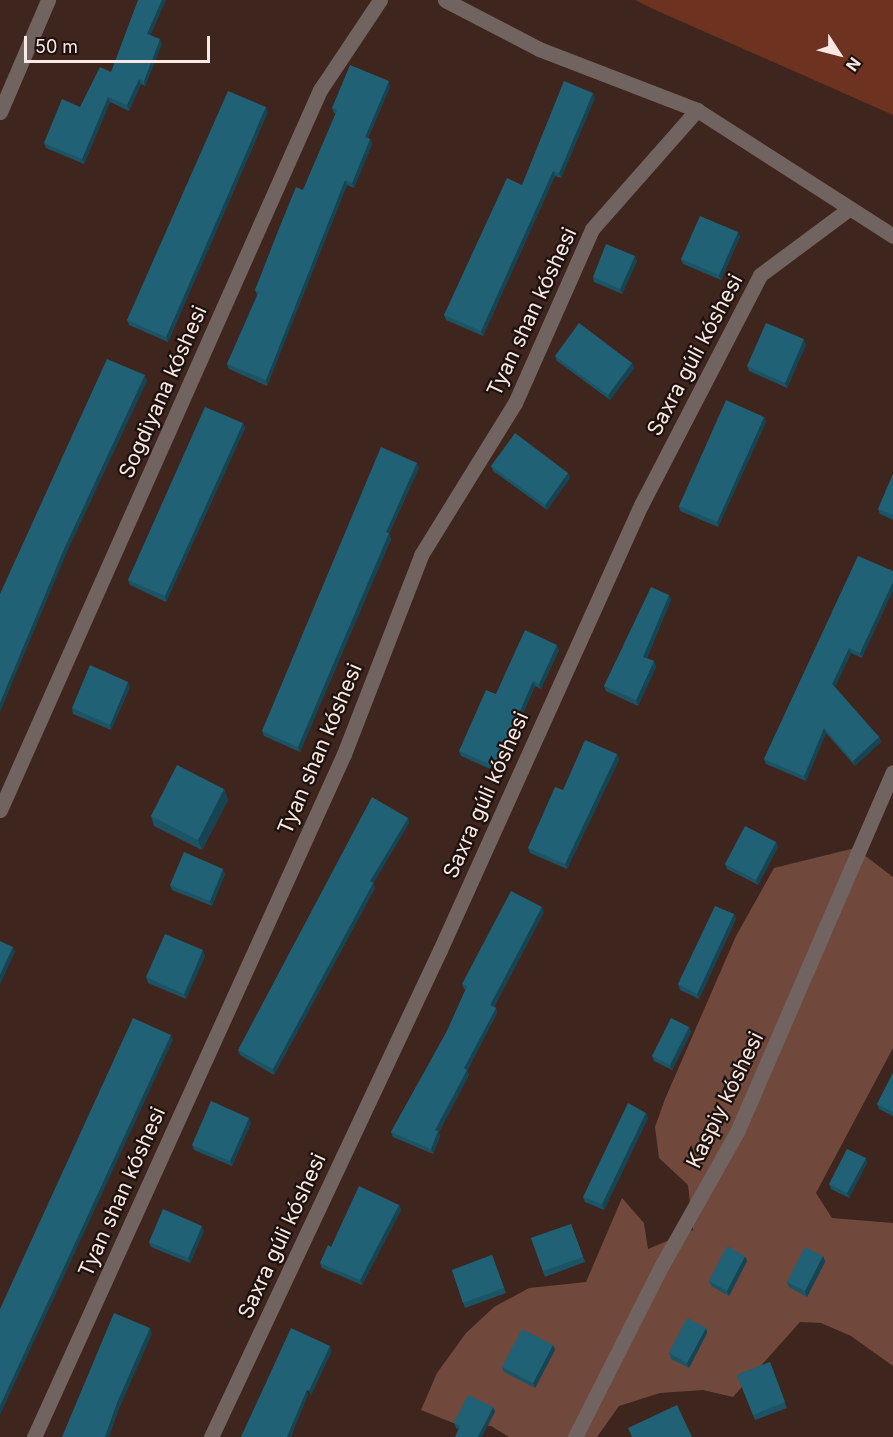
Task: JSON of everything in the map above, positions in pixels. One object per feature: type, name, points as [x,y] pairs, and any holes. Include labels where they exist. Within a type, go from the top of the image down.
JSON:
[{"type":"street","points":[[0,112],[48,0]]},
{"type":"street","name":"Sogdiyana kóshesi","points":[[0,810],[320,90],[380,0]]},
{"type":"street","points":[[445,0],[539,49],[697,110],[893,236]]},
{"type":"street","name":"Tyan shan kóshesi","points":[[34,1437],[344,754],[421,555],[515,403],[592,229],[697,110]]},
{"type":"street","name":"Saxra gúli kóshesi","points":[[211,1437],[668,453],[760,275],[849,209]]},
{"type":"street","name":"Kaspiy kóshesi","points":[[575,1437],[662,1265],[737,1132],[893,772]]},
{"type":"shaded area","points":[[635,0],[893,0],[893,115],[651,8]]},
{"type":"shaded area","points":[[855,848],[893,877],[893,1048],[816,1193],[832,1218],[893,1223],[893,1366],[851,1336],[821,1323],[800,1322],[733,1397],[703,1390],[660,1393],[619,1406],[597,1437],[509,1437],[491,1426],[453,1423],[421,1410],[437,1373],[466,1333],[494,1307],[529,1288],[586,1282],[622,1198],[644,1223],[648,1249],[693,1230],[688,1185],[659,1158],[655,1127],[665,1099],[736,936],[774,868]]},
{"type":"building","points":[[138,0],[162,0],[147,34],[160,39],[144,81],[139,79],[127,105],[108,97],[82,159],[44,143],[62,99],[80,107],[100,67],[111,72]]},
{"type":"building","points":[[350,65],[389,81],[365,137],[370,139],[352,183],[345,180],[266,380],[227,364],[259,292],[255,290],[296,187],[303,190],[337,110],[332,108]]},
{"type":"building","points":[[564,81],[593,93],[559,173],[553,171],[481,331],[444,315],[507,178],[522,185]]},
{"type":"building","points":[[228,91],[266,107],[166,337],[127,320]]},
{"type":"building","points":[[700,216],[738,232],[719,275],[681,259]]},
{"type":"building","points":[[606,244],[635,256],[620,289],[593,277]]},
{"type":"building","points":[[579,323],[632,363],[608,395],[555,356]]},
{"type":"building","points":[[766,323],[804,339],[785,383],[747,366]]},
{"type":"building","points":[[107,359],[145,375],[65,547],[0,703],[0,594]]},
{"type":"building","points":[[726,400],[764,417],[717,522],[679,506]]},
{"type":"building","points":[[205,407],[243,423],[165,596],[128,580]]},
{"type":"building","points":[[515,433],[568,473],[545,505],[491,466]]},
{"type":"building","points":[[381,447],[417,463],[386,532],[389,533],[298,747],[262,731]]},
{"type":"building","points":[[893,474],[893,515],[878,509]]},
{"type":"building","points":[[858,556],[893,571],[893,582],[860,653],[849,648],[832,684],[879,737],[853,761],[824,728],[804,776],[764,759]]},
{"type":"building","points":[[651,587],[669,595],[643,657],[654,661],[636,700],[604,686]]},
{"type":"building","points":[[525,630],[557,645],[539,684],[533,681],[496,767],[459,751],[486,690],[496,694]]},
{"type":"building","points":[[90,665],[128,682],[110,725],[72,708]]},
{"type":"building","points":[[585,740],[617,754],[565,864],[528,848],[555,787],[563,790]]},
{"type":"building","points":[[177,765],[224,789],[198,840],[151,816]]},
{"type":"building","points":[[372,797],[408,818],[370,881],[373,883],[273,1069],[238,1050]]},
{"type":"building","points":[[745,826],[776,842],[756,880],[725,864]]},
{"type":"building","points":[[184,852],[223,869],[210,901],[170,885]]},
{"type":"building","points":[[511,891],[542,907],[490,1005],[496,1008],[435,1130],[438,1131],[431,1149],[391,1132],[447,1031],[467,986],[462,984]]},
{"type":"building","points":[[715,906],[734,914],[697,994],[678,984]]},
{"type":"building","points":[[165,934],[203,950],[184,994],[146,977]]},
{"type":"building","points":[[0,941],[13,947],[0,975]]},
{"type":"building","points":[[133,1018],[171,1035],[0,1406],[0,1309]]},
{"type":"building","points":[[671,1018],[689,1027],[670,1065],[652,1056]]},
{"type":"building","points":[[893,1073],[893,1112],[877,1104]]},
{"type":"building","points":[[211,1101],[249,1118],[230,1161],[192,1145]]},
{"type":"building","points":[[628,1103],[646,1113],[602,1204],[583,1197]]},
{"type":"building","points":[[847,1149],[866,1158],[847,1193],[829,1184]]},
{"type":"building","points":[[359,1186],[399,1205],[360,1280],[320,1263],[328,1245],[331,1247]]},
{"type":"building","points":[[163,1209],[202,1226],[188,1258],[149,1242]]},
{"type":"building","points":[[571,1224],[583,1257],[543,1271],[531,1238]]},
{"type":"building","points":[[727,1246],[745,1256],[727,1291],[709,1281]]},
{"type":"building","points":[[805,1247],[823,1256],[805,1291],[787,1282]]},
{"type":"building","points":[[492,1255],[504,1288],[463,1303],[452,1270]]},
{"type":"building","points":[[114,1313],[150,1328],[117,1403],[105,1437],[62,1437]]},
{"type":"building","points":[[687,1318],[706,1328],[687,1363],[669,1353]]},
{"type":"building","points":[[291,1328],[330,1346],[309,1391],[307,1390],[287,1437],[241,1437]]},
{"type":"building","points":[[522,1329],[553,1345],[533,1383],[502,1367]]},
{"type":"building","points":[[770,1362],[785,1402],[753,1415],[737,1375]]},
{"type":"building","points":[[468,1395],[493,1407],[478,1437],[455,1437],[460,1426],[454,1423]]},
{"type":"building","points":[[677,1405],[692,1437],[632,1437],[628,1428]]}]
